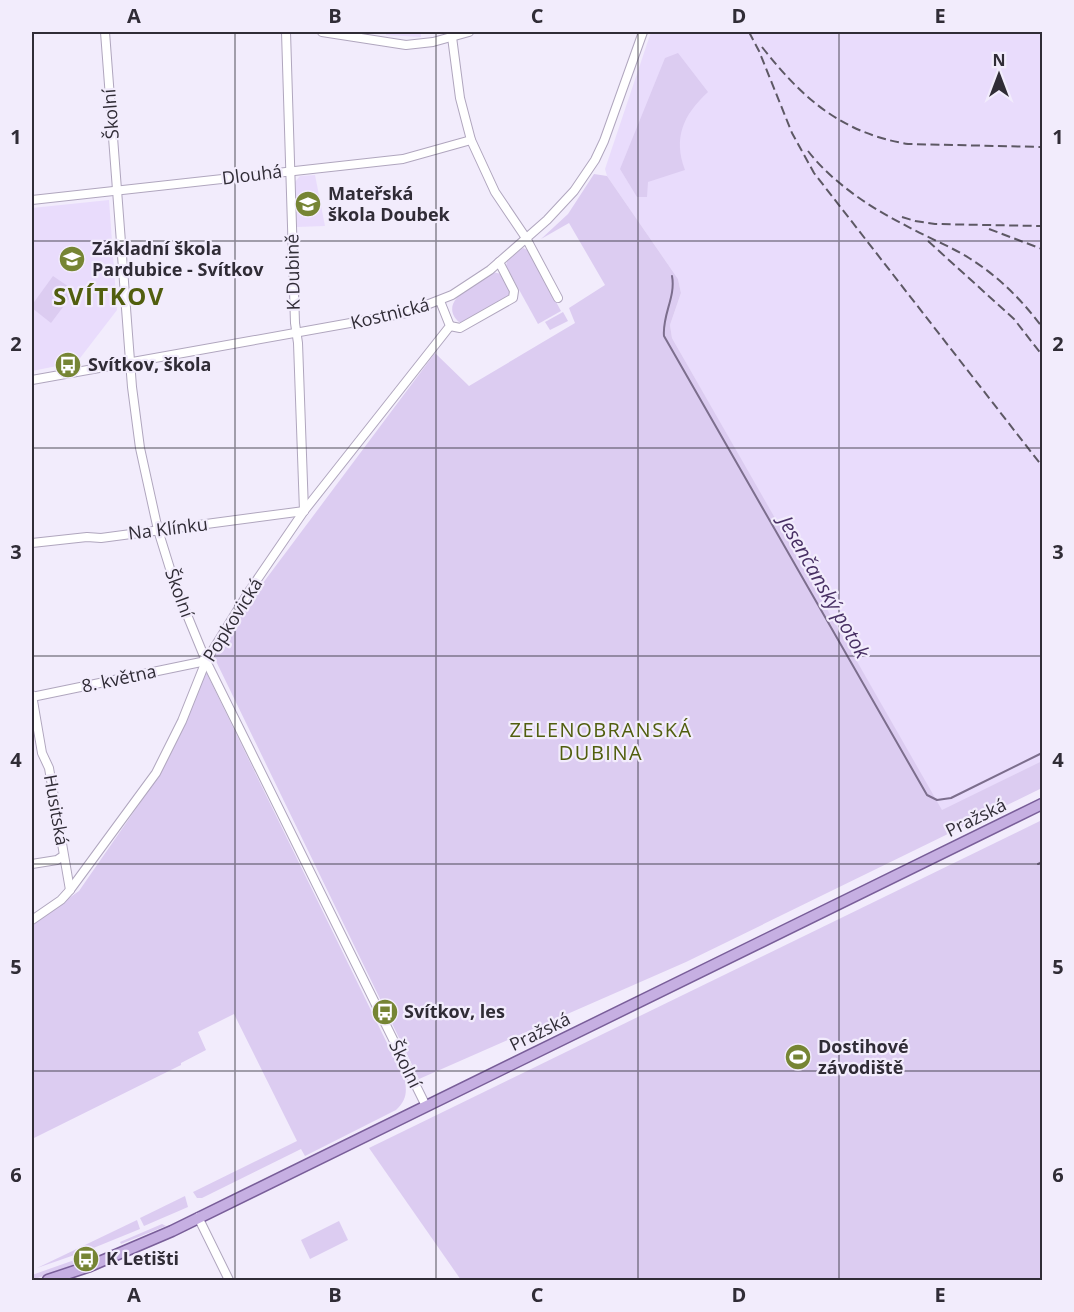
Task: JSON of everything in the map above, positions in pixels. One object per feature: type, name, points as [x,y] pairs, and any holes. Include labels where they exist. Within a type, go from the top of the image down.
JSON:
[{"type":"main road","name":"Pražská","points":[[49,1280],[138,1246],[1042,804]]},
{"type":"street","name":"Školní","points":[[105,32],[130,362],[140,448],[158,530],[176,588],[206,661],[426,1106]]},
{"type":"street","name":"K Dubině","points":[[286,32],[295,323],[304,512]]},
{"type":"street","points":[[322,32],[406,45],[423,44],[469,32]]},
{"type":"street","name":"Kostnická","points":[[32,380],[406,313],[440,301],[465,287],[499,262],[559,208],[595,160],[643,32]]},
{"type":"street","points":[[452,37],[460,98],[471,140],[495,192],[526,238],[558,298]]},
{"type":"street","name":"Dlouhá","points":[[32,200],[414,158],[471,140]]},
{"type":"street","points":[[440,301],[450,326],[460,328],[513,297],[514,291],[499,262]]},
{"type":"street","name":"Popkovická","points":[[32,920],[61,900],[70,890],[156,773],[182,721],[206,661],[250,590],[304,512],[450,326]]},
{"type":"street","name":"Na Klínku","points":[[32,543],[98,538],[304,512]]},
{"type":"street","name":"8. května","points":[[32,696],[206,661]]},
{"type":"street","name":"Husitská","points":[[32,696],[42,753],[49,768],[70,890]]},
{"type":"street","points":[[32,864],[57,860],[63,856]]},
{"type":"street","points":[[67,868],[82,874]]},
{"type":"street","points":[[198,1217],[229,1281]]},
{"type":"shaded area","points":[[386,32],[421,32],[421,37],[386,35]]},
{"type":"shaded area","points":[[651,32],[1042,32],[1042,761],[942,811],[672,338],[670,325],[681,293],[678,279],[607,176],[605,169]]},
{"type":"shaded area","points":[[678,53],[708,92],[692,109],[680,137],[685,170],[648,182],[647,197],[637,197],[620,169],[665,58]]},
{"type":"shaded area","points":[[594,174],[607,176],[678,279],[681,293],[670,325],[672,338],[942,810],[1042,761],[1042,788],[686,962],[419,1079],[214,657],[257,591],[435,353],[469,386],[575,323],[569,308],[605,285],[569,223],[541,239],[568,214]]},
{"type":"shaded area","name":"Mateřská škola Doubek","points":[[315,175],[325,226],[297,227],[295,182],[300,176]]},
{"type":"shaded area","name":"Základní škola Pardubice - Svítkov","points":[[109,200],[117,310],[77,362],[32,371],[32,208]]},
{"type":"shaded area","points":[[523,248],[528,250],[561,311],[538,324],[506,266],[507,261]]},
{"type":"shaded area","points":[[493,272],[501,274],[510,289],[511,296],[459,322],[453,314],[452,307],[455,300],[469,287]]},
{"type":"shaded area","points":[[53,276],[75,291],[51,323],[32,308],[32,305]]},
{"type":"shaded area","points":[[563,312],[568,321],[550,330],[545,322]]},
{"type":"shaded area","points":[[206,672],[405,1080],[406,1089],[404,1100],[396,1110],[305,1156],[301,1149],[202,1198],[197,1198],[193,1192],[297,1141],[234,1014],[198,1032],[206,1050],[181,1065],[32,1139],[32,924],[79,891],[160,774]]},
{"type":"shaded area","name":"Dostihové závodiště","points":[[1042,820],[1042,1280],[461,1280],[369,1148]]},
{"type":"shaded area","points":[[185,1196],[188,1207],[144,1226],[140,1218]]},
{"type":"shaded area","points":[[137,1220],[140,1229],[37,1268]]},
{"type":"shaded area","points":[[339,1221],[348,1240],[310,1259],[301,1240]]},
{"type":"shaded area","points":[[162,1224],[166,1226],[121,1244],[120,1242]]},
{"type":"shaded area","points":[[83,1257],[84,1259],[72,1266],[32,1280],[32,1275]]},
{"type":"waterway","name":"Jesenčanský potok","points":[[672,276],[673,284],[664,336],[927,795],[937,800],[951,798],[1042,753]]},
{"type":"waterway","points":[[1038,864],[1042,862]]},
{"type":"railway","points":[[749,32],[792,133],[814,173],[1042,466]]},
{"type":"railway","points":[[762,47],[792,82],[825,110],[843,122],[884,139],[908,144],[1042,147]]},
{"type":"railway","points":[[808,151],[839,183],[864,201],[980,265],[1018,298],[1042,327]]},
{"type":"railway","points":[[902,217],[935,224],[1042,226]]},
{"type":"railway","points":[[989,229],[1042,249]]},
{"type":"railway","points":[[928,241],[1014,319],[1042,355]]},
{"type":"place","name":"Mateřská škola Doubek","points":[[308,204]]},
{"type":"place","name":"Základní škola Pardubice - Svítkov","points":[[72,259]]},
{"type":"place","name":"Svítkov, škola","points":[[68,365]]},
{"type":"place","name":"Svítkov, les","points":[[385,1012]]},
{"type":"place","name":"Dostihové závodiště","points":[[798,1057]]},
{"type":"place","name":"K Letišti","points":[[86,1259]]},
{"type":"district","name":"SVÍTKOV","points":[[109,297]]},
{"type":"district","name":"ZELENOBRANSKÁ DUBINA","points":[[601,742]]}]
